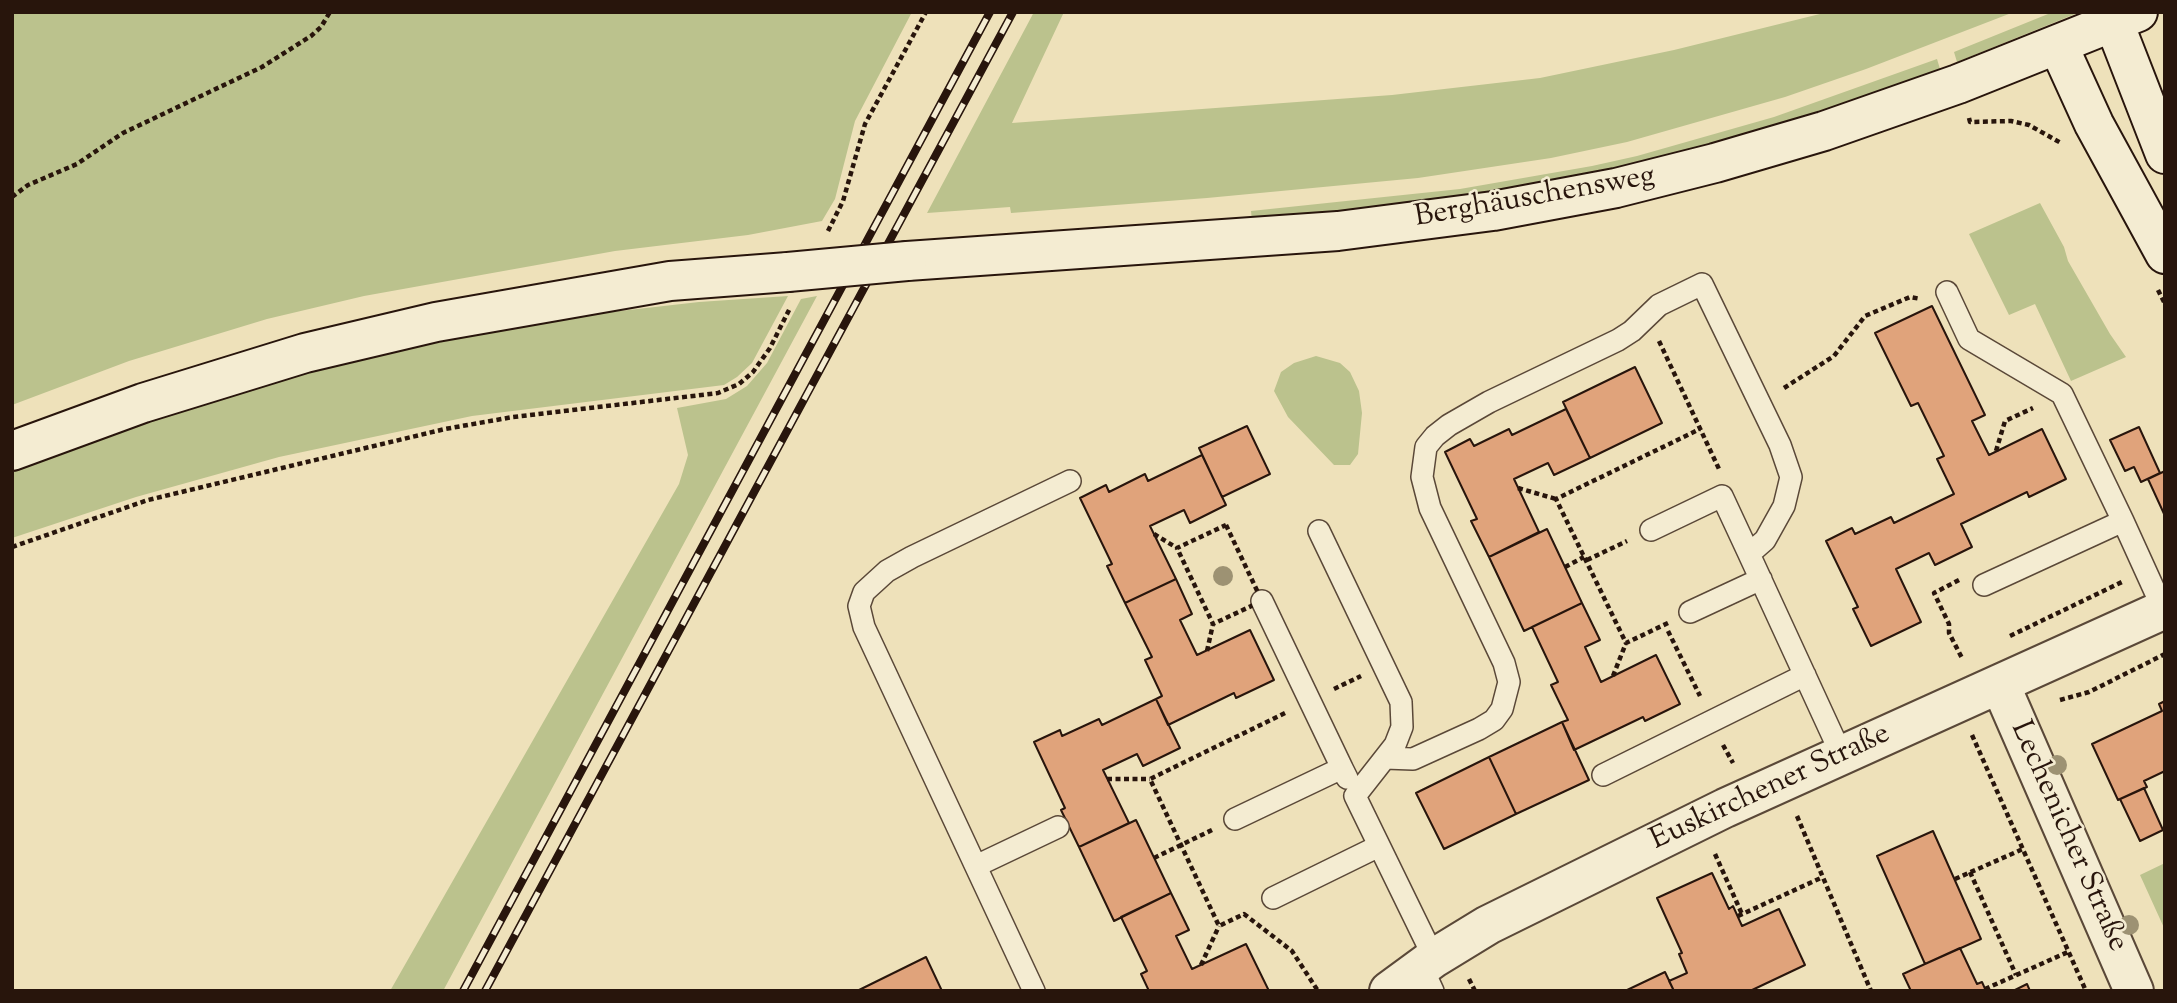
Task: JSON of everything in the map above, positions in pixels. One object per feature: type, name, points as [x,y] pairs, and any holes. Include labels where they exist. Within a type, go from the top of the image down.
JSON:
[{"type":"main road","name":"Berghäuschensweg","points":[[12,451],[143,403],[305,353],[436,322],[670,281],[791,285],[907,261],[1338,231],[1493,211],[1616,188],[1824,131],[1958,84],[2126,18]]},
{"type":"main road","points":[[2126,18],[2165,154]]},
{"type":"main road","points":[[2058,45],[2161,272]]},
{"type":"main road","name":"Euskirchener Straße","points":[[1388,991],[1429,972],[1488,925],[1725,808],[2164,609]]},
{"type":"main road","name":"Lechenicher Straße","points":[[2000,684],[2134,991]]},
{"type":"lane","points":[[1385,758],[1413,760],[1479,729],[1494,720],[1502,709],[1507,690],[1504,663],[1430,508],[1422,477],[1426,447],[1434,436],[1449,425],[1489,401],[1618,340],[1632,331],[1659,305],[1702,284],[1780,445],[1791,477],[1784,506],[1765,540],[1749,554]]},
{"type":"lane","points":[[1947,292],[1969,339],[2062,394],[2164,609]]},
{"type":"lane","points":[[1034,991],[864,627],[859,606],[864,592],[887,571],[1070,481]]},
{"type":"lane","points":[[1651,530],[1722,496],[1842,756]]},
{"type":"lane","points":[[1984,585],[2123,521]]},
{"type":"lane","points":[[1319,531],[1401,702],[1402,727],[1395,745],[1355,796]]},
{"type":"lane","points":[[1690,612],[1761,579]]},
{"type":"lane","points":[[1262,601],[1379,846],[1429,972]]},
{"type":"lane","points":[[1603,775],[1805,675]]},
{"type":"lane","points":[[1235,819],[1342,768]]},
{"type":"lane","points":[[976,866],[1058,827]]},
{"type":"lane","points":[[1273,898],[1379,846]]},
{"type":"path","points":[[12,197],[28,185],[77,164],[123,134],[262,67],[311,36],[325,23],[330,12]]},
{"type":"path","points":[[825,238],[843,201],[865,124],[926,12]]},
{"type":"path","points":[[1958,84],[1970,122],[2011,121],[2029,125],[2064,146]]},
{"type":"path","points":[[2161,272],[2165,304]]},
{"type":"path","points":[[12,547],[148,500],[445,429],[513,417],[718,393],[739,384],[753,372],[770,348],[791,285]]},
{"type":"path","points":[[1758,401],[1795,383],[1834,356],[1865,317],[1910,297],[1928,300],[1947,292]]},
{"type":"path","points":[[1647,315],[1725,482],[1722,496]]},
{"type":"path","points":[[1996,451],[2005,421],[2062,394]]},
{"type":"path","points":[[1518,488],[1556,499],[1700,429]]},
{"type":"path","points":[[1556,499],[1626,643]]},
{"type":"path","points":[[1177,548],[1226,525],[1262,601],[1213,624]]},
{"type":"path","points":[[1564,567],[1651,530]]},
{"type":"path","points":[[1154,534],[1177,548],[1213,624],[1207,651]]},
{"type":"path","points":[[2007,637],[2146,571]]},
{"type":"path","points":[[1613,676],[1626,643],[1690,612]]},
{"type":"path","points":[[1950,664],[1973,653]]},
{"type":"path","points":[[1972,734],[2085,991]]},
{"type":"path","points":[[1107,779],[1150,779]]},
{"type":"path","points":[[1783,783],[1871,991]]},
{"type":"path","points":[[1154,858],[1235,819]]},
{"type":"path","points":[[1710,844],[1740,915],[1823,877]]},
{"type":"path","points":[[1955,879],[2023,849]]},
{"type":"path","points":[[1970,872],[2016,975]]},
{"type":"path","points":[[1201,965],[1219,926]]},
{"type":"path","points":[[1985,989],[2068,952]]},
{"type":"green space","points":[[12,12],[912,12],[855,121],[835,199],[822,221],[748,235],[615,251],[364,296],[267,319],[129,361],[12,405]]},
{"type":"green space","points":[[1034,12],[1064,12],[1012,123],[1392,95],[1540,78],[1674,50],[1828,12],[2014,12],[1785,97],[1627,142],[1551,158],[1418,178],[1207,198],[1011,213],[1010,207],[927,213]]},
{"type":"green space","points":[[2053,12],[2080,12],[1957,62],[1954,52]]},
{"type":"green space","points":[[1937,59],[1940,69],[1887,89],[1776,126],[1638,166],[1461,198],[1252,221],[1251,211],[1460,189],[1637,156],[1774,117]]},
{"type":"green space","points":[[2040,203],[2064,247],[2068,261],[2126,357],[2071,381],[2035,304],[2009,315],[1969,234]]},
{"type":"green space","points":[[788,296],[752,363],[724,385],[472,416],[279,457],[136,497],[12,538],[12,468],[155,416],[365,357],[507,329],[611,312]]},
{"type":"green space","points":[[817,296],[443,991],[390,991],[679,484],[688,455],[677,408],[726,399],[747,386],[767,363],[801,299]]},
{"type":"green space","points":[[1316,356],[1340,363],[1350,372],[1359,391],[1362,413],[1358,454],[1350,465],[1334,465],[1288,417],[1274,391],[1281,372],[1294,363]]},
{"type":"green space","points":[[2165,863],[2165,930],[2140,875]]},
{"type":"building","points":[[1932,306],[1985,415],[1972,421],[1989,455],[2042,429],[2066,479],[2029,497],[2027,492],[1961,524],[1972,547],[1935,565],[1929,553],[1896,569],[1921,622],[1871,646],[1853,609],[1858,607],[1826,541],[1852,528],[1855,534],[1891,517],[1894,523],[1954,494],[1937,459],[1944,456],[1918,403],[1911,406],[1875,333]]},
{"type":"building","points":[[1635,367],[1662,423],[1590,458],[1563,402]]},
{"type":"building","points":[[1566,409],[1590,458],[1554,475],[1548,463],[1514,479],[1539,532],[1489,557],[1471,521],[1477,519],[1445,452],[1470,439],[1474,446],[1509,429],[1512,435]]},
{"type":"building","points":[[1247,426],[1270,474],[1222,497],[1199,448]]},
{"type":"building","points":[[2139,427],[2160,473],[2141,482],[2134,467],[2125,471],[2110,440]]},
{"type":"building","points":[[1202,455],[1226,505],[1190,523],[1184,510],[1150,526],[1176,579],[1125,603],[1107,566],[1112,564],[1080,498],[1106,485],[1109,492],[1145,474],[1148,481]]},
{"type":"building","points":[[2165,471],[2165,516],[2148,479]]},
{"type":"building","points":[[1547,529],[1582,603],[1524,631],[1489,557]]},
{"type":"building","points":[[1176,579],[1192,614],[1180,620],[1197,655],[1250,630],[1274,680],[1236,698],[1234,693],[1168,725],[1156,699],[1162,696],[1145,660],[1152,657],[1125,603]]},
{"type":"building","points":[[1582,603],[1600,640],[1585,647],[1601,682],[1656,655],[1680,704],[1645,721],[1643,717],[1574,750],[1562,722],[1568,720],[1551,685],[1558,682],[1532,627]]},
{"type":"building","points":[[1156,699],[1180,748],[1143,766],[1137,754],[1103,770],[1129,823],[1079,847],[1061,810],[1065,808],[1034,742],[1060,730],[1062,736],[1099,719],[1102,725]]},
{"type":"building","points":[[2165,701],[2165,771],[2144,781],[2147,787],[2118,800],[2092,744],[2162,711],[2159,704]]},
{"type":"building","points":[[1562,722],[1589,780],[1516,814],[1489,757]]},
{"type":"building","points":[[1489,757],[1516,814],[1444,849],[1416,793]]},
{"type":"building","points":[[2144,788],[2163,830],[2140,841],[2120,799]]},
{"type":"building","points":[[1136,820],[1171,893],[1114,921],[1079,847]]},
{"type":"building","points":[[1933,831],[1981,939],[1925,964],[1877,856]]},
{"type":"building","points":[[1712,873],[1729,909],[1733,906],[1742,926],[1779,909],[1805,965],[1750,991],[1674,991],[1669,981],[1687,973],[1679,954],[1682,953],[1657,898]]},
{"type":"building","points":[[1171,893],[1189,930],[1176,936],[1192,969],[1246,944],[1269,991],[1149,991],[1141,974],[1147,971],[1121,917]]},
{"type":"building","points":[[1960,948],[1977,984],[1982,982],[1986,991],[1911,991],[1903,974]]},
{"type":"building","points":[[926,957],[942,991],[857,991]]},
{"type":"building","points":[[1665,972],[1674,991],[1625,991]]},
{"type":"building","points":[[2027,984],[2030,991],[2013,991]]},
{"type":"railway","points":[[463,991],[990,12]]},
{"type":"railway","points":[[485,991],[1013,12]]}]
